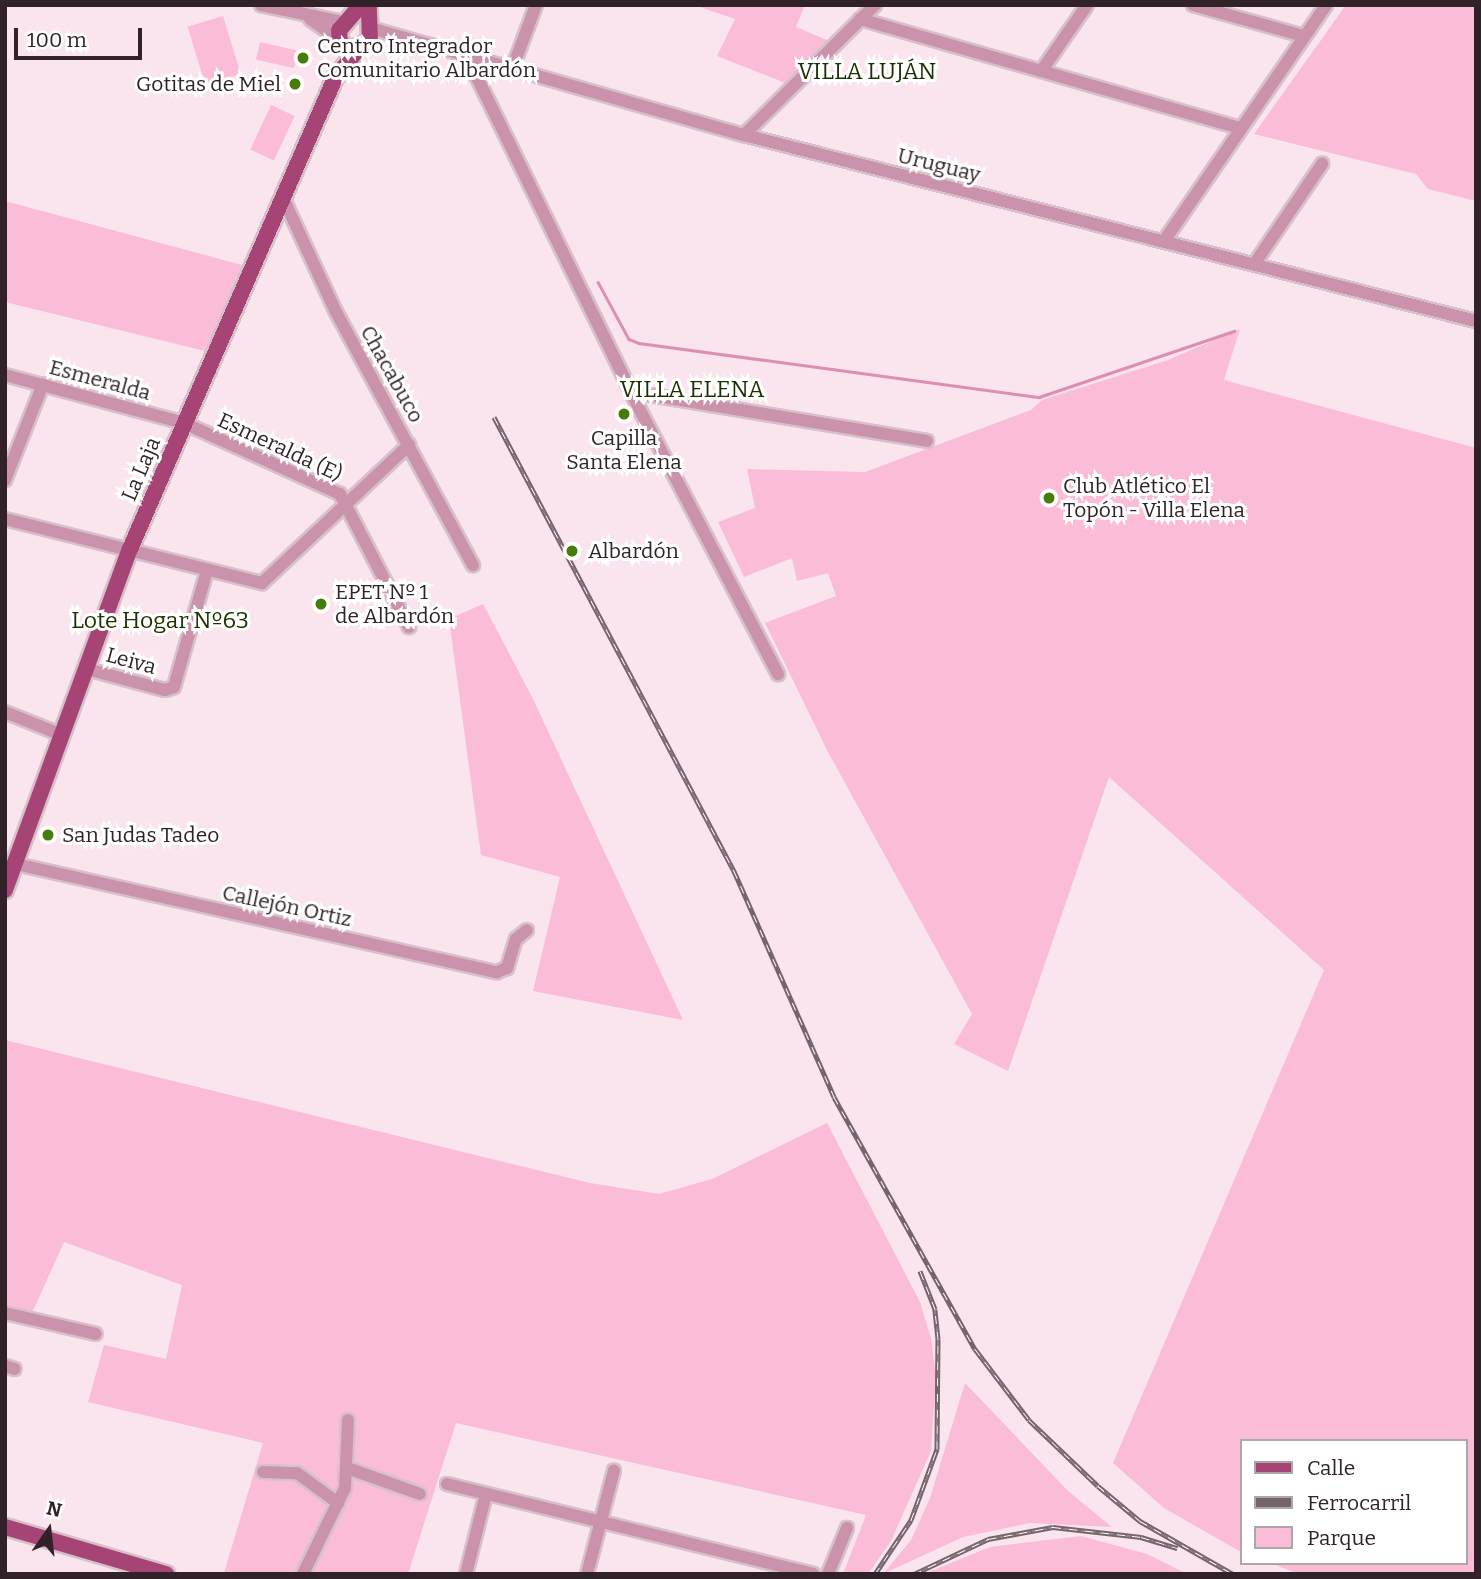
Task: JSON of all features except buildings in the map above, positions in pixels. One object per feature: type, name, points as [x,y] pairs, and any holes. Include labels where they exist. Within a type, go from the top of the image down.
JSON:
[{"type":"main road","points":[[345,21],[361,5]]},
{"type":"main road","points":[[340,41],[362,48],[369,27],[369,5]]},
{"type":"main road","points":[[345,21],[369,27]]},
{"type":"main road","name":"La Laja","points":[[5,891],[130,549],[337,74],[345,21]]},
{"type":"main road","name":"La Laja","points":[[337,74],[362,48]]},
{"type":"main road","points":[[5,1527],[166,1574]]},
{"type":"street","points":[[261,5],[301,15],[345,21]]},
{"type":"street","points":[[513,67],[536,5]]},
{"type":"street","points":[[744,135],[875,5]]},
{"type":"street","points":[[1042,69],[1087,5]]},
{"type":"street","points":[[1193,5],[1304,36]]},
{"type":"street","points":[[1164,241],[1326,5]]},
{"type":"street","points":[[301,15],[340,41]]},
{"type":"street","points":[[860,19],[1241,128]]},
{"type":"street","name":"Uruguay","points":[[369,27],[396,37],[465,53],[744,135],[1476,321]]},
{"type":"street","name":"Uruguay","points":[[362,48],[396,37]]},
{"type":"street","points":[[465,53],[632,393],[778,674]]},
{"type":"street","points":[[1255,263],[1322,164]]},
{"type":"street","name":"Chacabuco","points":[[284,200],[336,312],[473,565]]},
{"type":"street","name":"Esmeralda","points":[[5,374],[184,423]]},
{"type":"street","points":[[5,480],[43,384]]},
{"type":"street","points":[[632,393],[927,441]]},
{"type":"street","name":"Esmeralda (E)","points":[[184,423],[340,494],[408,627]]},
{"type":"street","points":[[5,519],[262,583],[409,444]]},
{"type":"street","name":"Leiva","points":[[87,669],[165,690],[177,682],[207,570]]},
{"type":"street","points":[[5,712],[62,735]]},
{"type":"street","name":"Callejón Ortiz","points":[[16,864],[498,972],[507,968],[516,939],[527,930]]},
{"type":"street","points":[[5,1313],[96,1335]]},
{"type":"street","points":[[303,1574],[338,1503],[350,1469],[348,1420]]},
{"type":"street","points":[[350,1469],[420,1494]]},
{"type":"street","points":[[587,1574],[614,1470]]},
{"type":"street","points":[[263,1472],[297,1474],[338,1503]]},
{"type":"street","points":[[447,1484],[813,1574]]},
{"type":"street","points":[[466,1574],[486,1494]]},
{"type":"street","points":[[828,1574],[847,1528]]},
{"type":"green space","points":[[694,5],[805,5],[796,27],[832,42],[788,84],[717,56],[735,19]]},
{"type":"green space","points":[[1346,5],[1476,5],[1476,201],[1428,189],[1416,174],[1254,134]]},
{"type":"green space","points":[[223,16],[241,74],[205,85],[188,27]]},
{"type":"green space","points":[[260,42],[298,51],[294,68],[256,60]]},
{"type":"green space","points":[[271,105],[295,116],[274,160],[250,149]]},
{"type":"green space","points":[[5,201],[242,265],[205,351],[5,302]]},
{"type":"green space","points":[[1240,329],[1224,380],[1476,448],[1476,1574],[1298,1574],[1276,1565],[1467,1565],[1467,1439],[1240,1439],[1240,1551],[1164,1508],[1113,1463],[1324,970],[1109,777],[1008,1071],[954,1044],[972,1014],[828,752],[765,623],[836,596],[828,573],[797,581],[792,558],[744,577],[718,522],[755,508],[747,469],[865,472],[1031,410],[1042,400],[1168,360]]},
{"type":"green space","points":[[483,604],[532,697],[683,1020],[533,991],[560,877],[481,855],[449,619]]},
{"type":"green space","points":[[5,1040],[590,1183],[659,1194],[712,1179],[827,1123],[920,1302],[931,1338],[936,1376],[931,1451],[891,1541],[868,1574],[843,1574],[866,1515],[456,1423],[408,1574],[224,1573],[263,1443],[88,1402],[104,1345],[166,1359],[182,1285],[64,1242],[27,1324],[5,1319]]},
{"type":"green space","points":[[965,1383],[1068,1491],[1112,1527],[1030,1523],[963,1537],[883,1574],[911,1540],[930,1498]]},
{"type":"green space","points":[[1081,1536],[1147,1554],[1187,1574],[924,1574],[990,1547]]},
{"type":"waterway","points":[[598,282],[629,339],[639,343],[1039,397],[1234,331]]},
{"type":"railway","points":[[494,417],[734,871],[834,1097],[975,1349],[1029,1420],[1098,1486],[1140,1521],[1233,1574]]},
{"type":"railway","points":[[875,1574],[911,1520],[937,1449],[938,1339],[935,1309],[920,1271]]},
{"type":"railway","points":[[914,1574],[988,1539],[1053,1527],[1141,1537],[1177,1548]]},
{"type":"place","name":"Centro Integrador Comunitario Albardón","points":[[303,58]]},
{"type":"place","name":"Gotitas de Miel","points":[[295,84]]},
{"type":"place","name":"Capilla Santa Elena","points":[[624,414]]},
{"type":"place","name":"Club Atlético El Topón - Villa Elena","points":[[1049,498]]},
{"type":"place","name":"Albardón","points":[[572,551]]},
{"type":"place","name":"EPET Nº 1 de Albardón","points":[[321,604]]},
{"type":"place","name":"San Judas Tadeo","points":[[48,835]]},
{"type":"district","name":"VILLA LUJÁN","points":[[867,71]]},
{"type":"district","name":"VILLA ELENA","points":[[692,389]]},
{"type":"district","name":"Lote Hogar Nº63","points":[[160,620]]}]
